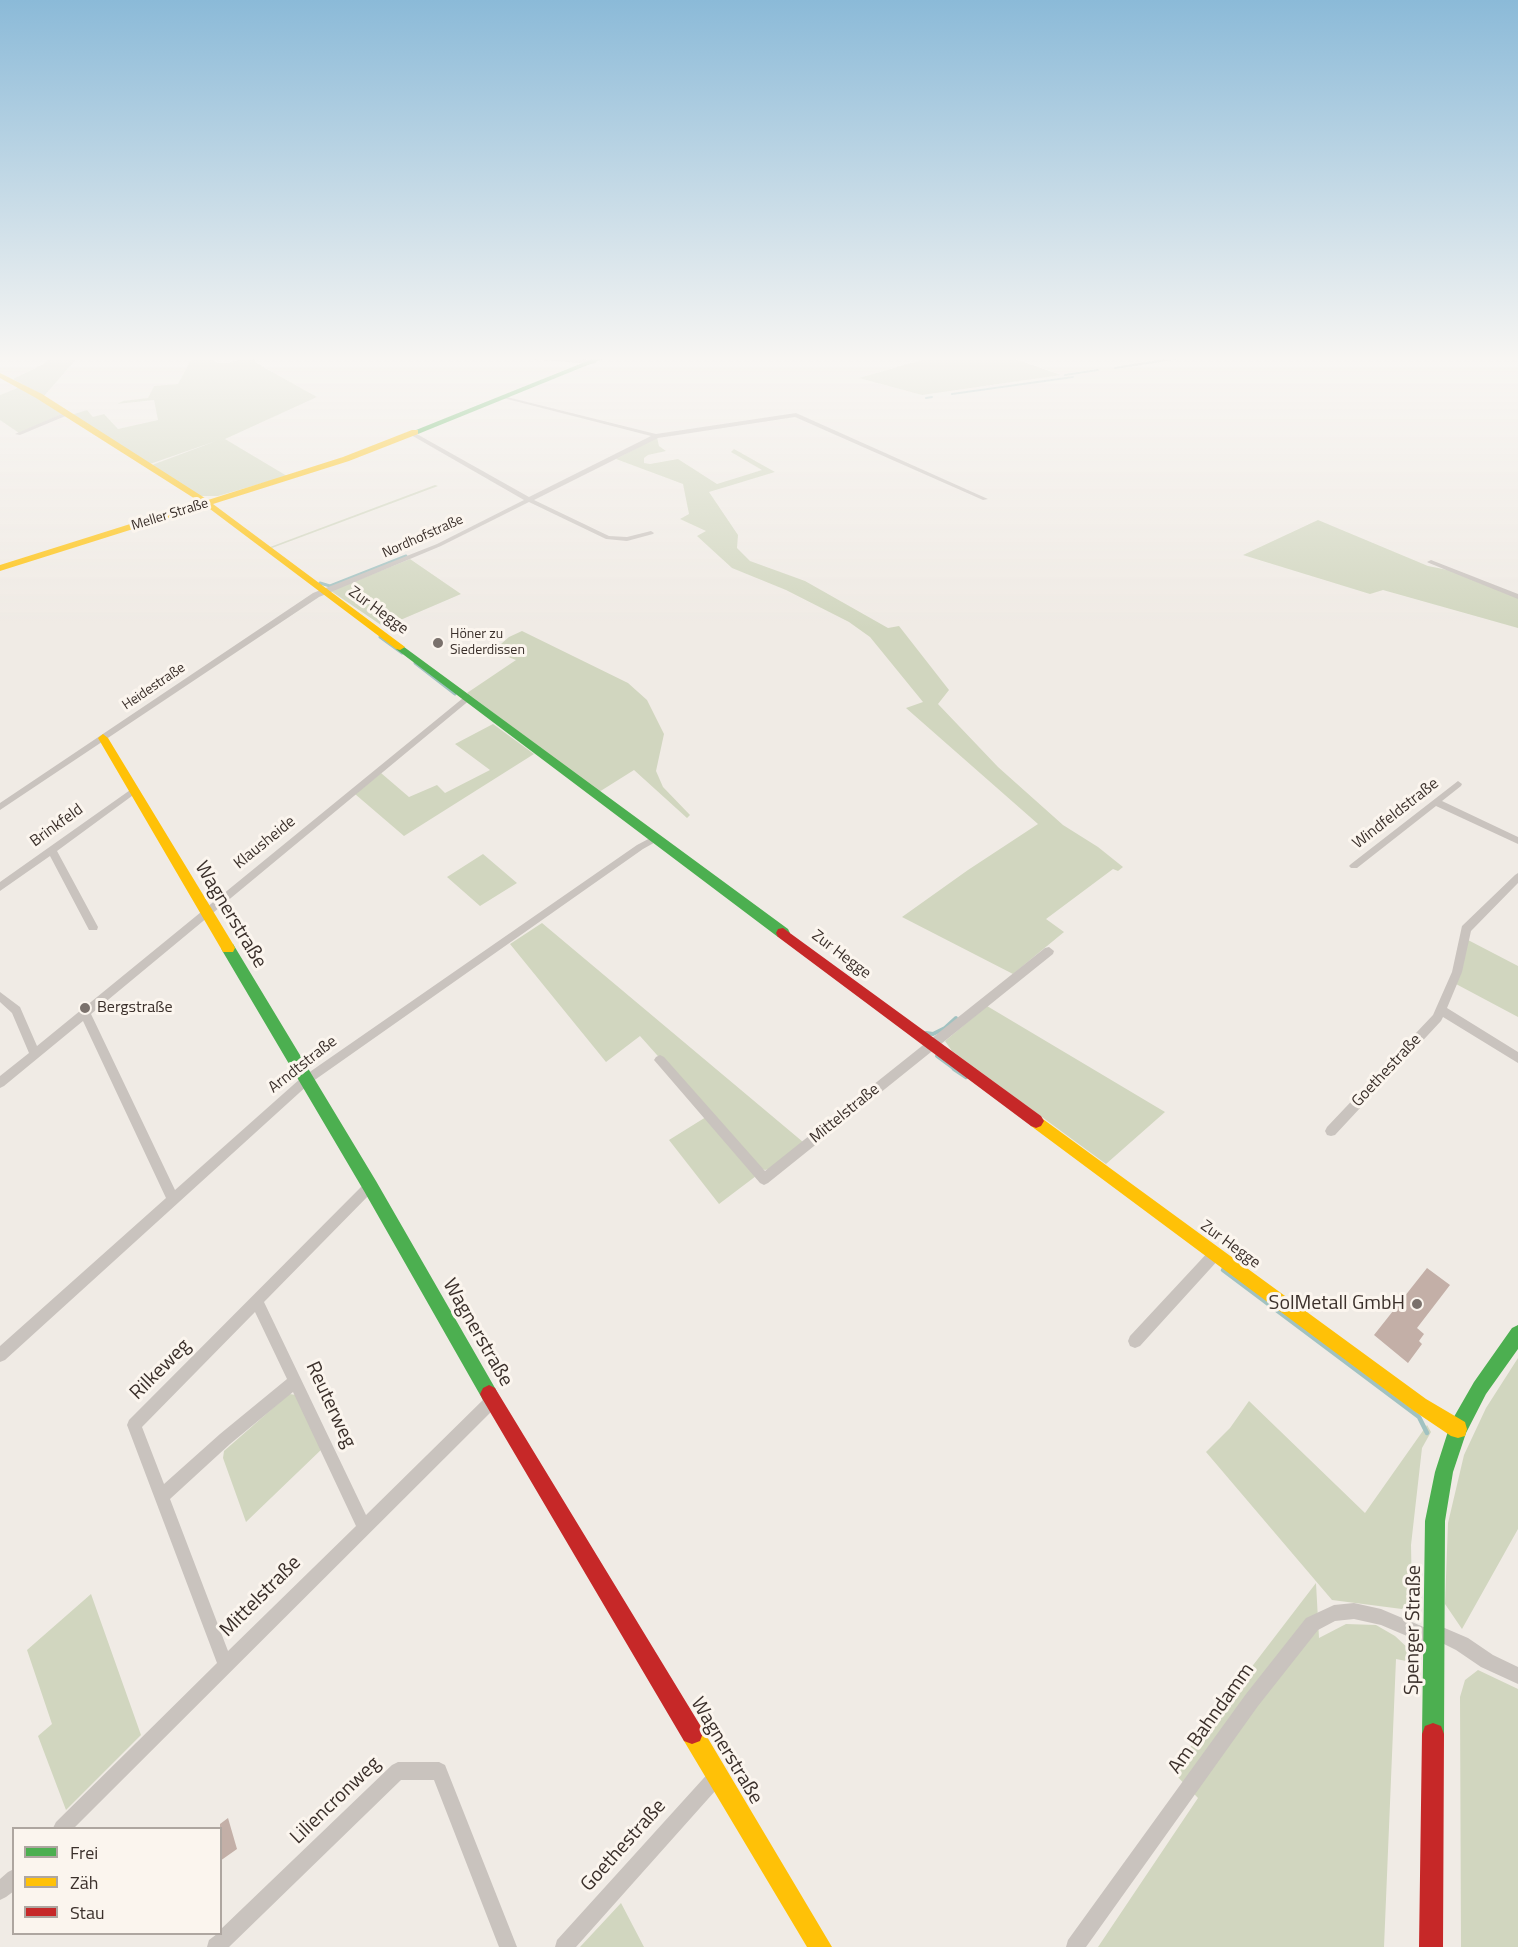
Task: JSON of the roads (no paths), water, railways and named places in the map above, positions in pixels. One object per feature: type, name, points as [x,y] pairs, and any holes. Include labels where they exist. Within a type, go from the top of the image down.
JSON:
[{"type":"street","name":"Zur Hegge","points":[[118,447],[207,503],[1215,1254],[1420,1405],[1458,1429]]},
{"type":"street","name":"Meller Straße","points":[[0,568],[379,447]]},
{"type":"street","points":[[436,447],[530,500],[608,538],[627,539],[651,533]]},
{"type":"street","name":"Nordhofstraße","points":[[324,591],[439,545],[635,447]]},
{"type":"street","name":"Nordhofstraße","points":[[868,447],[985,499]]},
{"type":"street","points":[[1431,562],[1518,597]]},
{"type":"street","name":"Heidestraße","points":[[0,807],[324,591]]},
{"type":"street","name":"Klausheide","points":[[0,1083],[468,697]]},
{"type":"street","name":"Wagnerstraße","points":[[103,738],[305,1081],[370,1186],[493,1400],[820,1947]]},
{"type":"street","name":"Windfeldstraße","points":[[1354,866],[1458,784]]},
{"type":"street","name":"Brinkfeld","points":[[0,887],[133,791]]},
{"type":"street","points":[[1436,802],[1518,841]]},
{"type":"street","name":"Arndtstraße","points":[[0,1355],[305,1081],[656,838]]},
{"type":"street","points":[[52,849],[93,927]]},
{"type":"street","name":"Goethestraße","points":[[1331,1131],[1437,1018],[1457,972],[1466,929],[1518,877]]},
{"type":"street","name":"Mittelstraße","points":[[660,1060],[764,1179],[1049,951]]},
{"type":"street","points":[[0,996],[16,1010],[35,1054]]},
{"type":"street","points":[[1441,1010],[1518,1058]]},
{"type":"street","points":[[85,1013],[174,1200]]},
{"type":"street","name":"Rilkeweg","points":[[225,1664],[134,1425],[370,1186]]},
{"type":"street","points":[[1135,1341],[1215,1254]]},
{"type":"street","name":"Reuterweg","points":[[257,1301],[364,1527]]},
{"type":"street","name":"Spenger Straße","points":[[1431,1947],[1435,1521],[1444,1472],[1458,1429],[1480,1388],[1518,1334]]},
{"type":"street","points":[[161,1497],[225,1439],[296,1381]]},
{"type":"street","name":"Mittelstraße","points":[[63,1827],[493,1400]]},
{"type":"street","name":"Am Bahndamm","points":[[1075,1947],[1252,1700],[1312,1624],[1334,1613],[1354,1611],[1381,1617],[1462,1644],[1487,1661],[1518,1676]]},
{"type":"street","name":"Liliencronweg","points":[[216,1947],[398,1771],[439,1771],[508,1947]]},
{"type":"street","name":"Goethestraße","points":[[564,1947],[718,1775]]},
{"type":"street","points":[[0,1891],[12,1880]]},
{"type":"waterway","points":[[320,583],[330,586],[406,556]]},
{"type":"waterway","points":[[380,637],[402,653]]},
{"type":"waterway","points":[[415,663],[455,694]]},
{"type":"waterway","points":[[926,1033],[933,1034],[945,1028],[956,1018]]},
{"type":"waterway","points":[[937,1056],[956,1070]]},
{"type":"waterway","points":[[954,1069],[966,1077]]},
{"type":"waterway","points":[[1223,1270],[1419,1417],[1427,1433]]},
{"type":"place","name":"Höner zu Siederdissen","points":[[438,643]]},
{"type":"place","name":"Bergstraße","points":[[85,1008]]},
{"type":"place","name":"SolMetall GmbH","points":[[1417,1304]]}]
